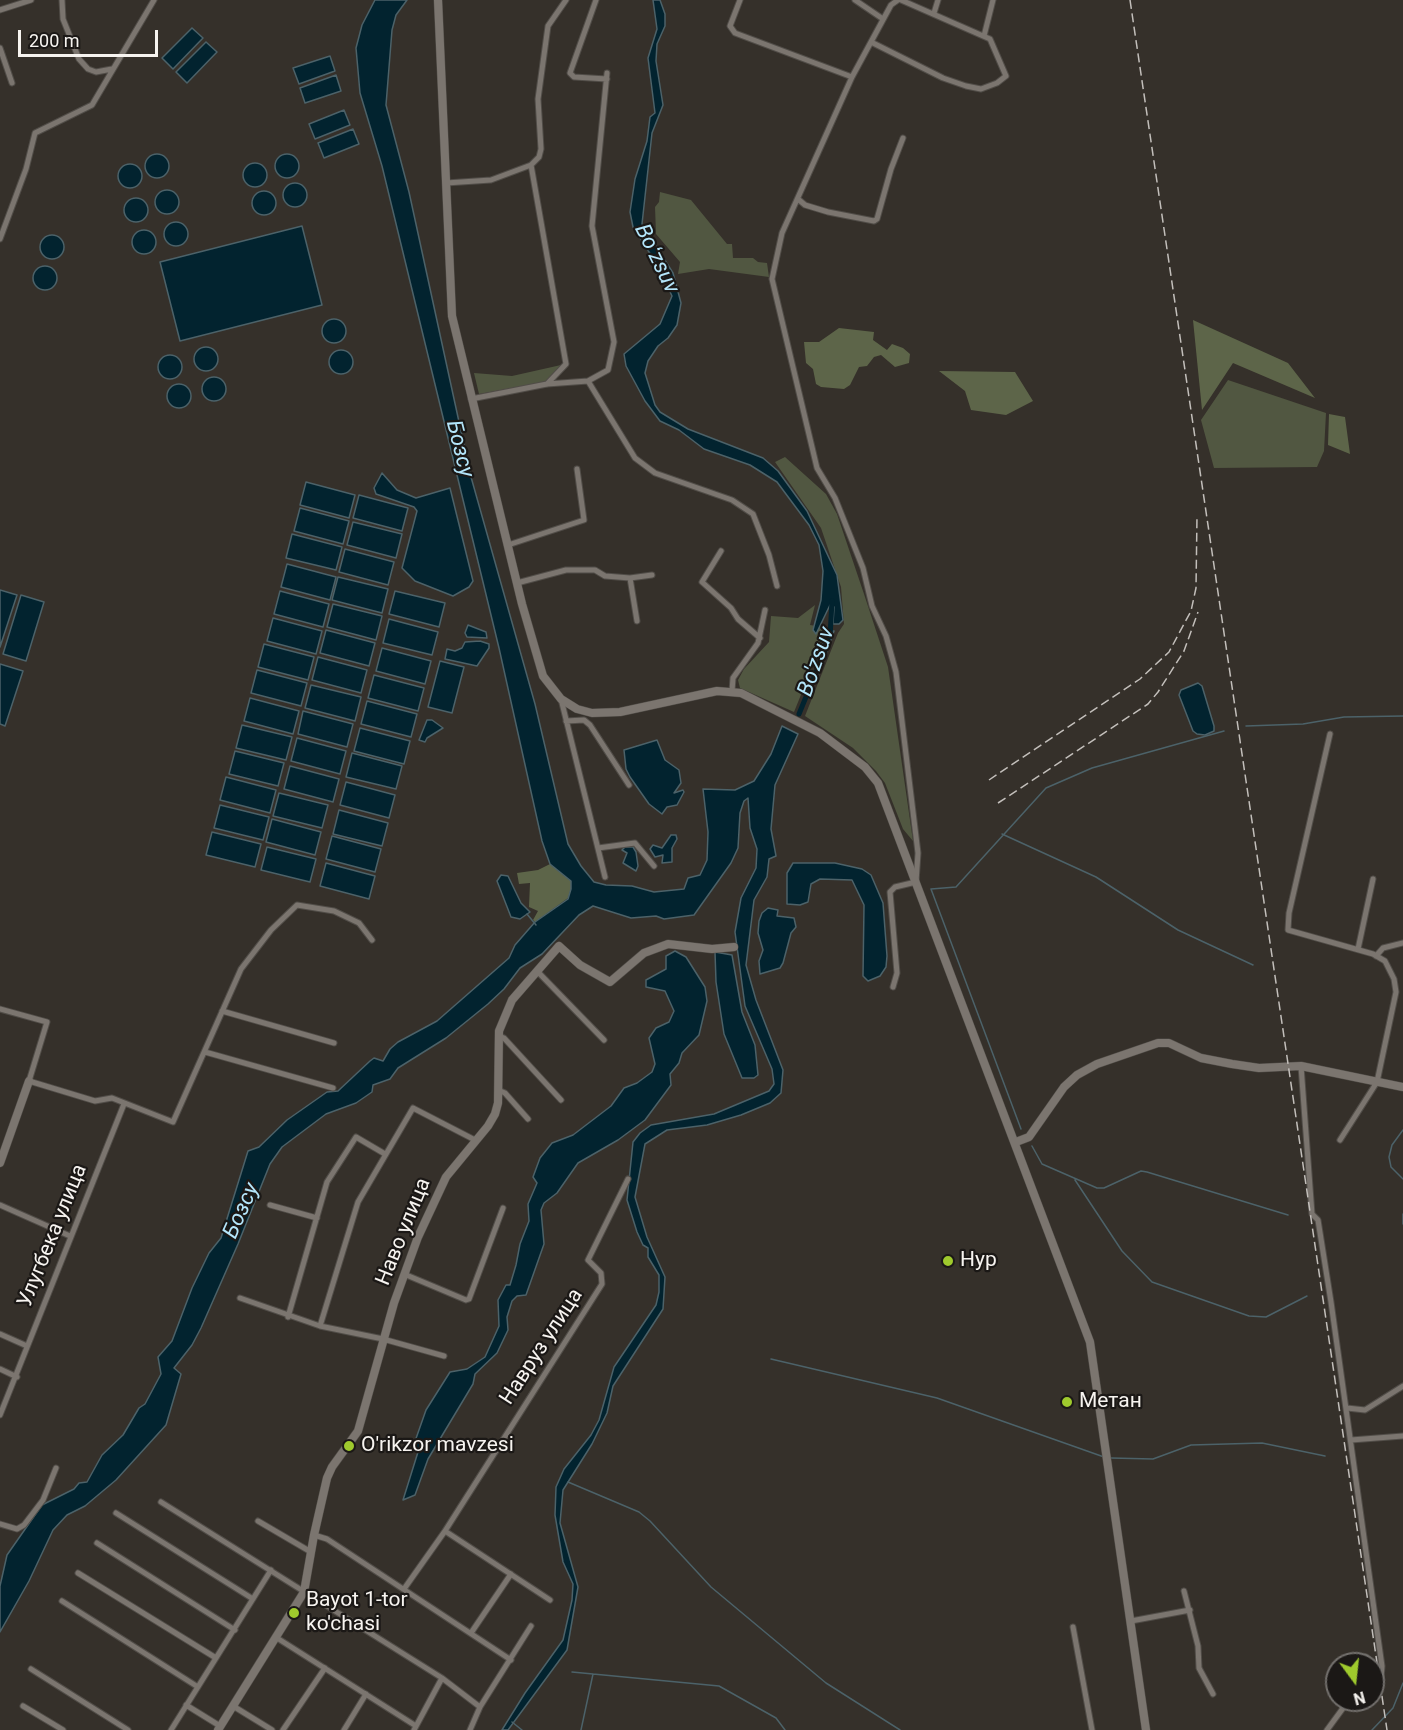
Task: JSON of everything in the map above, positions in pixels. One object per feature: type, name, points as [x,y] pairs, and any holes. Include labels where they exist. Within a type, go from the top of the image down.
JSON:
[{"type":"main road","points":[[438,0],[451,305],[471,399],[539,668],[546,683],[561,699],[584,712],[602,714],[665,704],[717,691],[732,691],[754,698],[807,724],[865,767],[883,794],[1090,1342],[1146,1730]]},
{"type":"main road","name":"Наво улица","points":[[219,1728],[278,1638],[304,1592],[310,1552],[332,1467],[358,1431],[383,1339],[404,1274],[446,1177],[488,1126],[495,1114],[499,1036],[504,1014],[513,1000],[561,946],[580,964],[610,982],[644,952],[668,944],[712,949],[734,947]]},
{"type":"main road","points":[[1020,1154],[1021,1148],[1064,1087],[1077,1075],[1097,1064],[1154,1044],[1169,1043],[1201,1058],[1246,1066],[1301,1066],[1403,1087]]},
{"type":"main road","points":[[0,1163],[29,1082]]},
{"type":"main road","points":[[1016,1142],[1029,1137]]},
{"type":"street","points":[[0,10],[31,0]]},
{"type":"street","points":[[62,0],[63,19],[79,58],[88,69],[96,72],[112,69]]},
{"type":"street","points":[[0,239],[26,169],[35,132],[89,107],[154,0]]},
{"type":"street","points":[[446,183],[491,180],[531,165],[539,157],[541,149],[538,99],[548,26],[566,0]]},
{"type":"street","points":[[471,399],[547,384],[588,381],[608,370],[614,348],[592,226],[607,76],[574,77],[570,74],[596,0]]},
{"type":"street","points":[[740,0],[730,26],[735,33],[852,77]]},
{"type":"street","points":[[855,0],[884,19]]},
{"type":"street","points":[[934,13],[938,0]]},
{"type":"street","points":[[984,36],[993,0]]},
{"type":"street","points":[[871,42],[943,78],[981,89],[997,83],[1006,76],[990,39],[934,13],[897,1],[884,19],[871,42],[852,77],[782,233],[772,279],[813,457],[823,483],[835,498],[863,568],[872,606],[885,636],[896,672],[918,835],[916,882],[895,886],[890,892],[897,973],[893,987]]},
{"type":"street","points":[[0,48],[12,83]]},
{"type":"street","points":[[798,199],[805,205],[828,212],[874,221],[878,219],[891,170],[903,138]]},
{"type":"street","points":[[531,165],[566,364],[547,384]]},
{"type":"street","points":[[588,381],[634,458],[655,473],[732,500],[753,514],[769,555],[777,586]]},
{"type":"street","points":[[508,545],[584,520],[577,469]]},
{"type":"street","points":[[721,551],[702,582],[731,608],[738,620],[760,638]]},
{"type":"street","points":[[517,583],[566,570],[595,570],[605,576],[630,578],[652,575]]},
{"type":"street","points":[[630,578],[637,621]]},
{"type":"street","points":[[732,691],[733,678],[760,638],[765,610]]},
{"type":"street","points":[[561,699],[605,877]]},
{"type":"street","points":[[566,721],[584,720],[590,725],[629,784]]},
{"type":"street","points":[[1330,734],[1287,922],[1288,930],[1376,956],[1384,961],[1394,979],[1396,992],[1377,1082],[1340,1140]]},
{"type":"street","points":[[598,848],[635,843],[654,866]]},
{"type":"street","points":[[1358,949],[1373,879]]},
{"type":"street","points":[[0,1009],[47,1022],[29,1082],[95,1101],[112,1098],[173,1122],[241,969],[271,930],[297,905],[334,911],[359,923],[372,940]]},
{"type":"street","points":[[1376,956],[1379,950],[1403,943]]},
{"type":"street","points":[[537,971],[604,1040]]},
{"type":"street","points":[[222,1011],[334,1043]]},
{"type":"street","points":[[499,1036],[504,1038],[561,1100]]},
{"type":"street","points":[[205,1052],[333,1088]]},
{"type":"street","points":[[1301,1066],[1312,1214],[1318,1220],[1347,1408],[1380,1652]]},
{"type":"street","points":[[498,1090],[505,1094],[528,1119]]},
{"type":"street","name":"Улугбека улица","points":[[0,1415],[17,1377],[69,1236],[124,1104]]},
{"type":"street","points":[[320,1326],[358,1202],[413,1108],[476,1140]]},
{"type":"street","points":[[288,1317],[327,1182],[356,1137],[385,1154]]},
{"type":"street","name":"Навруз улица","points":[[404,1589],[445,1531],[602,1284],[601,1273],[588,1260],[628,1179]]},
{"type":"street","points":[[0,1205],[69,1236]]},
{"type":"street","points":[[270,1205],[317,1218]]},
{"type":"street","points":[[404,1274],[469,1299],[503,1208]]},
{"type":"street","points":[[240,1298],[288,1317],[444,1356]]},
{"type":"street","points":[[0,1334],[27,1346]]},
{"type":"street","points":[[0,1369],[17,1377]]},
{"type":"street","points":[[1347,1408],[1365,1410],[1403,1386]]},
{"type":"street","points":[[1351,1440],[1403,1436]]},
{"type":"street","points":[[0,1524],[17,1529],[24,1525],[43,1500],[56,1467]]},
{"type":"street","points":[[161,1503],[442,1678],[480,1707]]},
{"type":"street","points":[[116,1513],[253,1599]]},
{"type":"street","points":[[258,1521],[310,1552]]},
{"type":"street","points":[[445,1531],[550,1600]]},
{"type":"street","points":[[314,1535],[327,1539],[511,1660]]},
{"type":"street","points":[[97,1543],[235,1630]]},
{"type":"street","points":[[171,1730],[235,1630],[270,1570]]},
{"type":"street","points":[[78,1573],[216,1658]]},
{"type":"street","points":[[471,1634],[511,1574]]},
{"type":"street","points":[[1184,1591],[1198,1646],[1199,1668],[1213,1694]]},
{"type":"street","points":[[62,1601],[198,1687]]},
{"type":"street","points":[[1131,1621],[1190,1610]]},
{"type":"street","points":[[470,1730],[480,1707],[531,1626]]},
{"type":"street","points":[[1073,1627],[1092,1730]]},
{"type":"street","points":[[278,1638],[415,1728],[442,1678]]},
{"type":"street","points":[[282,1730],[325,1668]]},
{"type":"street","points":[[31,1670],[128,1730]]},
{"type":"street","points":[[344,1730],[366,1694]]},
{"type":"street","points":[[186,1705],[219,1728]]},
{"type":"street","points":[[23,1706],[63,1730]]},
{"type":"street","points":[[233,1706],[272,1730]]},
{"type":"street","points":[[1327,1730],[1340,1712]]},
{"type":"green space","points":[[660,192],[691,200],[727,244],[732,244],[733,258],[753,258],[758,262],[767,263],[769,277],[709,269],[678,274],[680,262],[656,234],[655,207],[659,202]]},
{"type":"green space","points":[[1193,320],[1288,363],[1315,398],[1233,363],[1202,410]]},
{"type":"green space","points":[[839,328],[874,332],[873,340],[887,350],[892,344],[903,348],[910,354],[909,363],[895,367],[881,355],[874,357],[867,366],[859,367],[850,385],[844,389],[821,387],[816,384],[813,369],[806,363],[804,342],[819,342]]},
{"type":"green space","points":[[561,365],[562,368],[547,382],[479,394],[474,373],[512,376]]},
{"type":"green space","points":[[939,371],[1015,372],[1033,401],[1006,415],[971,410],[965,391]]},
{"type":"green space","points":[[1228,380],[1326,413],[1324,451],[1317,467],[1214,468],[1201,420]]},
{"type":"green space","points":[[1329,414],[1345,417],[1350,454],[1328,445]]},
{"type":"green space","points":[[785,457],[826,494],[837,514],[864,594],[888,667],[913,841],[903,829],[885,783],[876,771],[853,748],[805,716],[838,633],[844,624],[841,587],[821,528],[775,462]]},
{"type":"green space","points":[[815,605],[810,625],[828,628],[794,712],[740,688],[738,680],[744,669],[769,642],[771,616],[798,618]]},
{"type":"green space","points":[[550,864],[571,881],[571,889],[568,898],[535,922],[533,920],[538,911],[529,907],[530,883],[519,884],[517,873],[538,870]]},
{"type":"water","name":"Бозсу","points":[[375,0],[407,0],[396,15],[392,30],[386,105],[409,192],[471,477],[535,704],[568,844],[594,882],[632,886],[654,892],[684,889],[688,878],[700,875],[707,860],[708,832],[703,789],[735,790],[754,781],[771,754],[782,726],[798,734],[775,785],[771,829],[776,856],[769,859],[767,877],[754,900],[746,965],[756,1000],[783,1070],[781,1093],[770,1103],[741,1115],[707,1125],[667,1130],[645,1144],[635,1197],[647,1237],[665,1277],[663,1309],[613,1386],[607,1413],[592,1444],[563,1490],[560,1523],[578,1587],[567,1650],[508,1730],[502,1730],[563,1640],[572,1600],[573,1584],[563,1562],[555,1515],[556,1487],[564,1469],[591,1435],[599,1420],[614,1367],[656,1305],[659,1292],[659,1275],[648,1257],[648,1248],[643,1245],[637,1232],[627,1200],[633,1142],[651,1125],[714,1114],[769,1091],[774,1084],[772,1069],[745,1006],[735,932],[741,898],[756,868],[757,849],[750,828],[748,798],[744,801],[740,813],[738,848],[731,863],[694,915],[664,919],[656,916],[631,918],[593,906],[579,915],[542,954],[520,968],[504,989],[488,1004],[446,1038],[398,1068],[390,1079],[373,1085],[372,1092],[356,1103],[326,1114],[282,1147],[270,1164],[201,1328],[192,1345],[174,1368],[181,1374],[166,1425],[116,1480],[85,1506],[67,1515],[53,1530],[29,1581],[0,1632],[0,1586],[7,1555],[42,1505],[74,1489],[79,1483],[87,1482],[102,1455],[123,1435],[139,1408],[145,1404],[161,1374],[158,1357],[172,1341],[192,1288],[209,1253],[221,1238],[248,1151],[259,1147],[287,1120],[327,1092],[338,1091],[374,1058],[383,1061],[390,1049],[398,1042],[437,1021],[509,958],[515,945],[535,922],[568,899],[571,889],[571,881],[550,864],[542,841],[499,648],[382,166],[360,93],[356,48],[362,25]]},
{"type":"water","name":"Boʻzsuv","points":[[653,0],[660,0],[665,14],[665,26],[657,44],[656,61],[663,105],[652,133],[642,224],[673,273],[681,303],[677,325],[648,361],[645,373],[655,405],[660,412],[688,429],[763,458],[778,471],[807,511],[837,575],[843,620],[839,624],[833,624],[834,607],[830,605],[816,634],[813,630],[821,600],[823,571],[819,545],[809,525],[777,482],[750,465],[704,449],[679,430],[660,421],[645,401],[626,366],[624,354],[660,324],[672,296],[658,266],[633,227],[630,212],[635,179],[647,141],[650,117],[655,113],[648,58],[657,29]]},
{"type":"water","points":[[192,28],[203,38],[173,69],[162,58]]},
{"type":"water","points":[[206,42],[217,52],[187,83],[176,72]]},
{"type":"water","points":[[330,56],[335,71],[299,84],[293,68]]},
{"type":"water","points":[[336,75],[341,91],[305,103],[300,88]]},
{"type":"water","points":[[344,110],[350,125],[315,139],[309,124]]},
{"type":"water","points":[[353,129],[359,144],[324,158],[318,143]]},
{"type":"water","points":[[157,154],[166,157],[169,166],[166,175],[157,178],[148,175],[145,166],[148,157]]},
{"type":"water","points":[[287,154],[296,157],[299,166],[296,175],[287,178],[278,175],[275,166],[278,157]]},
{"type":"water","points":[[255,163],[264,166],[267,175],[264,184],[255,187],[246,184],[243,175],[246,166]]},
{"type":"water","points":[[130,164],[139,167],[142,176],[139,185],[130,188],[121,185],[118,176],[121,167]]},
{"type":"water","points":[[295,183],[304,186],[307,195],[304,204],[295,207],[286,204],[283,195],[286,186]]},
{"type":"water","points":[[167,190],[176,193],[179,202],[176,211],[167,214],[158,211],[155,202],[158,193]]},
{"type":"water","points":[[264,191],[273,194],[276,203],[273,212],[264,215],[255,212],[252,203],[255,194]]},
{"type":"water","points":[[136,198],[145,201],[148,210],[145,219],[136,222],[127,219],[124,210],[127,201]]},
{"type":"water","points":[[176,222],[185,225],[188,234],[185,243],[176,246],[167,243],[164,234],[167,225]]},
{"type":"water","points":[[302,226],[322,305],[180,341],[160,262]]},
{"type":"water","points":[[144,230],[153,233],[156,242],[153,251],[144,254],[135,251],[132,242],[135,233]]},
{"type":"water","points":[[52,235],[61,238],[64,247],[61,256],[52,259],[43,256],[40,247],[43,238]]},
{"type":"water","points":[[45,266],[54,269],[57,278],[54,287],[45,290],[36,287],[33,278],[36,269]]},
{"type":"water","points":[[334,319],[343,322],[346,331],[343,340],[334,343],[325,340],[322,331],[325,322]]},
{"type":"water","points":[[206,347],[215,350],[218,359],[215,368],[206,371],[197,368],[194,359],[197,350]]},
{"type":"water","points":[[341,350],[350,353],[353,362],[350,371],[341,374],[332,371],[329,362],[332,353]]},
{"type":"water","points":[[170,355],[179,358],[182,367],[179,376],[170,379],[161,376],[158,367],[161,358]]},
{"type":"water","points":[[214,377],[223,380],[226,389],[223,398],[214,401],[205,398],[202,389],[205,380]]},
{"type":"water","points":[[179,384],[188,387],[191,396],[188,405],[179,408],[170,405],[167,396],[170,387]]},
{"type":"water","points":[[382,473],[397,490],[416,498],[450,488],[473,581],[469,587],[453,596],[415,581],[402,568],[417,511],[414,507],[376,494],[374,488]]},
{"type":"water","points":[[306,482],[355,495],[349,518],[300,505]]},
{"type":"water","points":[[359,495],[408,508],[402,531],[353,518]]},
{"type":"water","points":[[300,508],[349,521],[343,544],[294,531]]},
{"type":"water","points":[[353,522],[402,534],[396,558],[347,545]]},
{"type":"water","points":[[292,534],[342,547],[336,570],[286,558]]},
{"type":"water","points":[[345,549],[394,562],[388,585],[339,572]]},
{"type":"water","points":[[287,564],[336,577],[330,600],[281,587]]},
{"type":"water","points":[[338,577],[388,589],[382,613],[332,600]]},
{"type":"water","points":[[0,590],[17,595],[0,647]]},
{"type":"water","points":[[280,591],[329,604],[323,627],[274,614]]},
{"type":"water","points":[[395,591],[445,603],[439,627],[389,614]]},
{"type":"water","points":[[21,595],[44,602],[26,661],[3,654]]},
{"type":"water","points":[[333,604],[382,616],[376,640],[327,627]]},
{"type":"water","points":[[273,618],[322,631],[316,654],[267,641]]},
{"type":"water","points":[[389,619],[438,632],[432,655],[383,643]]},
{"type":"water","points":[[468,625],[486,632],[487,638],[467,637],[465,633]]},
{"type":"water","points":[[326,630],[375,643],[369,666],[320,653]]},
{"type":"water","points":[[834,631],[825,656],[818,652],[829,632]]},
{"type":"water","points":[[480,641],[489,644],[489,648],[477,666],[445,659],[447,649],[455,651],[462,648],[465,642]]},
{"type":"water","points":[[264,644],[314,657],[308,680],[258,667]]},
{"type":"water","points":[[382,648],[431,661],[425,684],[376,671]]},
{"type":"water","points":[[318,657],[367,670],[361,693],[312,680]]},
{"type":"water","points":[[440,661],[464,667],[452,713],[428,707]]},
{"type":"water","points":[[0,664],[23,671],[5,726],[0,724]]},
{"type":"water","points":[[257,670],[307,683],[301,706],[251,693]]},
{"type":"water","points":[[374,675],[424,688],[418,711],[368,698]]},
{"type":"water","points":[[1198,683],[1202,686],[1214,726],[1214,731],[1205,735],[1193,731],[1179,695],[1181,690]]},
{"type":"water","points":[[311,685],[361,697],[355,721],[305,708]]},
{"type":"water","points":[[250,698],[299,711],[293,734],[244,721]]},
{"type":"water","points":[[367,701],[417,714],[411,737],[361,724]]},
{"type":"water","points":[[303,711],[353,724],[347,747],[298,734]]},
{"type":"water","points":[[427,720],[432,720],[443,728],[427,738],[425,742],[419,740]]},
{"type":"water","points":[[242,725],[292,737],[286,760],[236,748]]},
{"type":"water","points":[[360,728],[410,741],[404,764],[354,751]]},
{"type":"water","points":[[297,738],[346,751],[340,774],[291,761]]},
{"type":"water","points":[[657,740],[665,760],[679,770],[681,783],[674,793],[683,790],[684,792],[677,805],[667,807],[662,814],[649,804],[630,777],[626,769],[624,750]]},
{"type":"water","points":[[235,751],[284,763],[278,786],[229,774]]},
{"type":"water","points":[[352,753],[402,766],[396,789],[346,777]]},
{"type":"water","points":[[290,766],[339,779],[333,802],[284,789]]},
{"type":"water","points":[[226,777],[276,790],[270,813],[220,800]]},
{"type":"water","points":[[346,782],[395,795],[389,818],[340,805]]},
{"type":"water","points":[[279,793],[328,805],[322,828],[273,816]]},
{"type":"water","points":[[220,805],[269,817],[263,840],[214,828]]},
{"type":"water","points":[[339,810],[388,823],[382,846],[333,834]]},
{"type":"water","points":[[272,819],[321,832],[315,855],[266,842]]},
{"type":"water","points":[[212,832],[261,844],[255,867],[206,855]]},
{"type":"water","points":[[671,835],[676,835],[677,839],[672,848],[672,862],[662,863],[663,855],[655,857],[650,849],[653,845],[662,848]]},
{"type":"water","points":[[332,836],[381,849],[375,872],[326,859]]},
{"type":"water","points":[[267,847],[316,859],[310,882],[261,870]]},
{"type":"water","points":[[625,847],[633,847],[636,852],[638,866],[636,871],[623,863],[627,853],[622,850]]},
{"type":"water","points":[[326,863],[375,876],[369,899],[320,886]]},
{"type":"water","points":[[793,863],[835,863],[862,869],[871,875],[883,903],[887,956],[886,967],[880,976],[868,981],[863,976],[864,905],[852,880],[820,879],[811,884],[808,902],[800,905],[787,904],[787,873]]},
{"type":"water","points":[[501,875],[508,876],[521,903],[530,912],[520,919],[511,917],[497,881]]},
{"type":"water","points":[[768,908],[778,910],[777,916],[794,918],[796,927],[791,933],[780,968],[760,974],[759,961],[763,950],[758,933],[759,921],[762,913]]},
{"type":"water","points":[[675,951],[686,957],[705,987],[707,1001],[699,1035],[682,1053],[679,1063],[670,1074],[671,1085],[645,1120],[618,1140],[578,1163],[557,1193],[544,1203],[541,1210],[544,1244],[526,1295],[517,1296],[512,1301],[507,1317],[508,1330],[497,1353],[475,1374],[473,1384],[428,1459],[415,1495],[403,1500],[418,1452],[413,1447],[426,1410],[450,1372],[467,1369],[485,1357],[499,1326],[498,1300],[506,1285],[510,1285],[516,1265],[520,1244],[529,1221],[528,1204],[537,1183],[533,1177],[540,1158],[552,1143],[573,1135],[611,1106],[624,1088],[637,1083],[652,1072],[655,1064],[649,1038],[656,1028],[669,1022],[674,1011],[665,991],[646,987],[646,980],[666,969],[666,956]]},
{"type":"water","points":[[715,952],[732,955],[742,1012],[755,1045],[758,1075],[754,1078],[742,1078],[724,1034],[716,982]]},
{"type":"waterway","name":"Bo'zsuv","points":[[830,637],[832,601]]},
{"type":"waterway","name":"Bo'zsuv","points":[[799,714],[826,648]]},
{"type":"waterway","points":[[1246,726],[1303,724],[1344,717],[1403,716]]},
{"type":"waterway","points":[[1021,1129],[931,889],[956,887],[1046,788],[1092,768],[1224,731]]},
{"type":"waterway","points":[[1002,834],[1096,877],[1178,930],[1253,965]]},
{"type":"waterway","points":[[527,914],[536,925]]},
{"type":"waterway","points":[[1403,1130],[1392,1145],[1389,1157],[1391,1167],[1403,1179]]},
{"type":"waterway","points":[[1032,1146],[1042,1164],[1097,1188],[1104,1188],[1141,1171],[1288,1215]]},
{"type":"waterway","points":[[1075,1180],[1122,1251],[1152,1282],[1249,1316],[1266,1317],[1307,1296]]},
{"type":"waterway","points":[[1403,1214],[1403,1224]]},
{"type":"waterway","points":[[771,1359],[937,1398],[1104,1457]]},
{"type":"waterway","points":[[1111,1458],[1153,1459],[1191,1445],[1262,1443],[1325,1456]]},
{"type":"waterway","points":[[568,1482],[639,1512],[711,1587],[826,1683],[900,1730]]},
{"type":"waterway","points":[[572,1672],[719,1686],[776,1718],[785,1730]]},
{"type":"waterway","points":[[581,1730],[593,1674]]},
{"type":"waterway","points":[[1372,1730],[1393,1708],[1403,1683]]},
{"type":"waterway","points":[[512,1722],[522,1730]]},
{"type":"railway","points":[[1130,0],[1387,1730]]},
{"type":"railway","points":[[989,780],[1140,679],[1169,652],[1191,611],[1196,588],[1197,516]]},
{"type":"railway","points":[[998,803],[1148,704],[1184,651],[1198,612]]},
{"type":"place","name":"Нур","points":[[948,1261]]},
{"type":"place","name":"Метан","points":[[1067,1402]]},
{"type":"place","name":"O'rikzor mavzesi","points":[[349,1446]]},
{"type":"place","name":"Bayot 1-tor ko'chasi","points":[[294,1613]]}]
